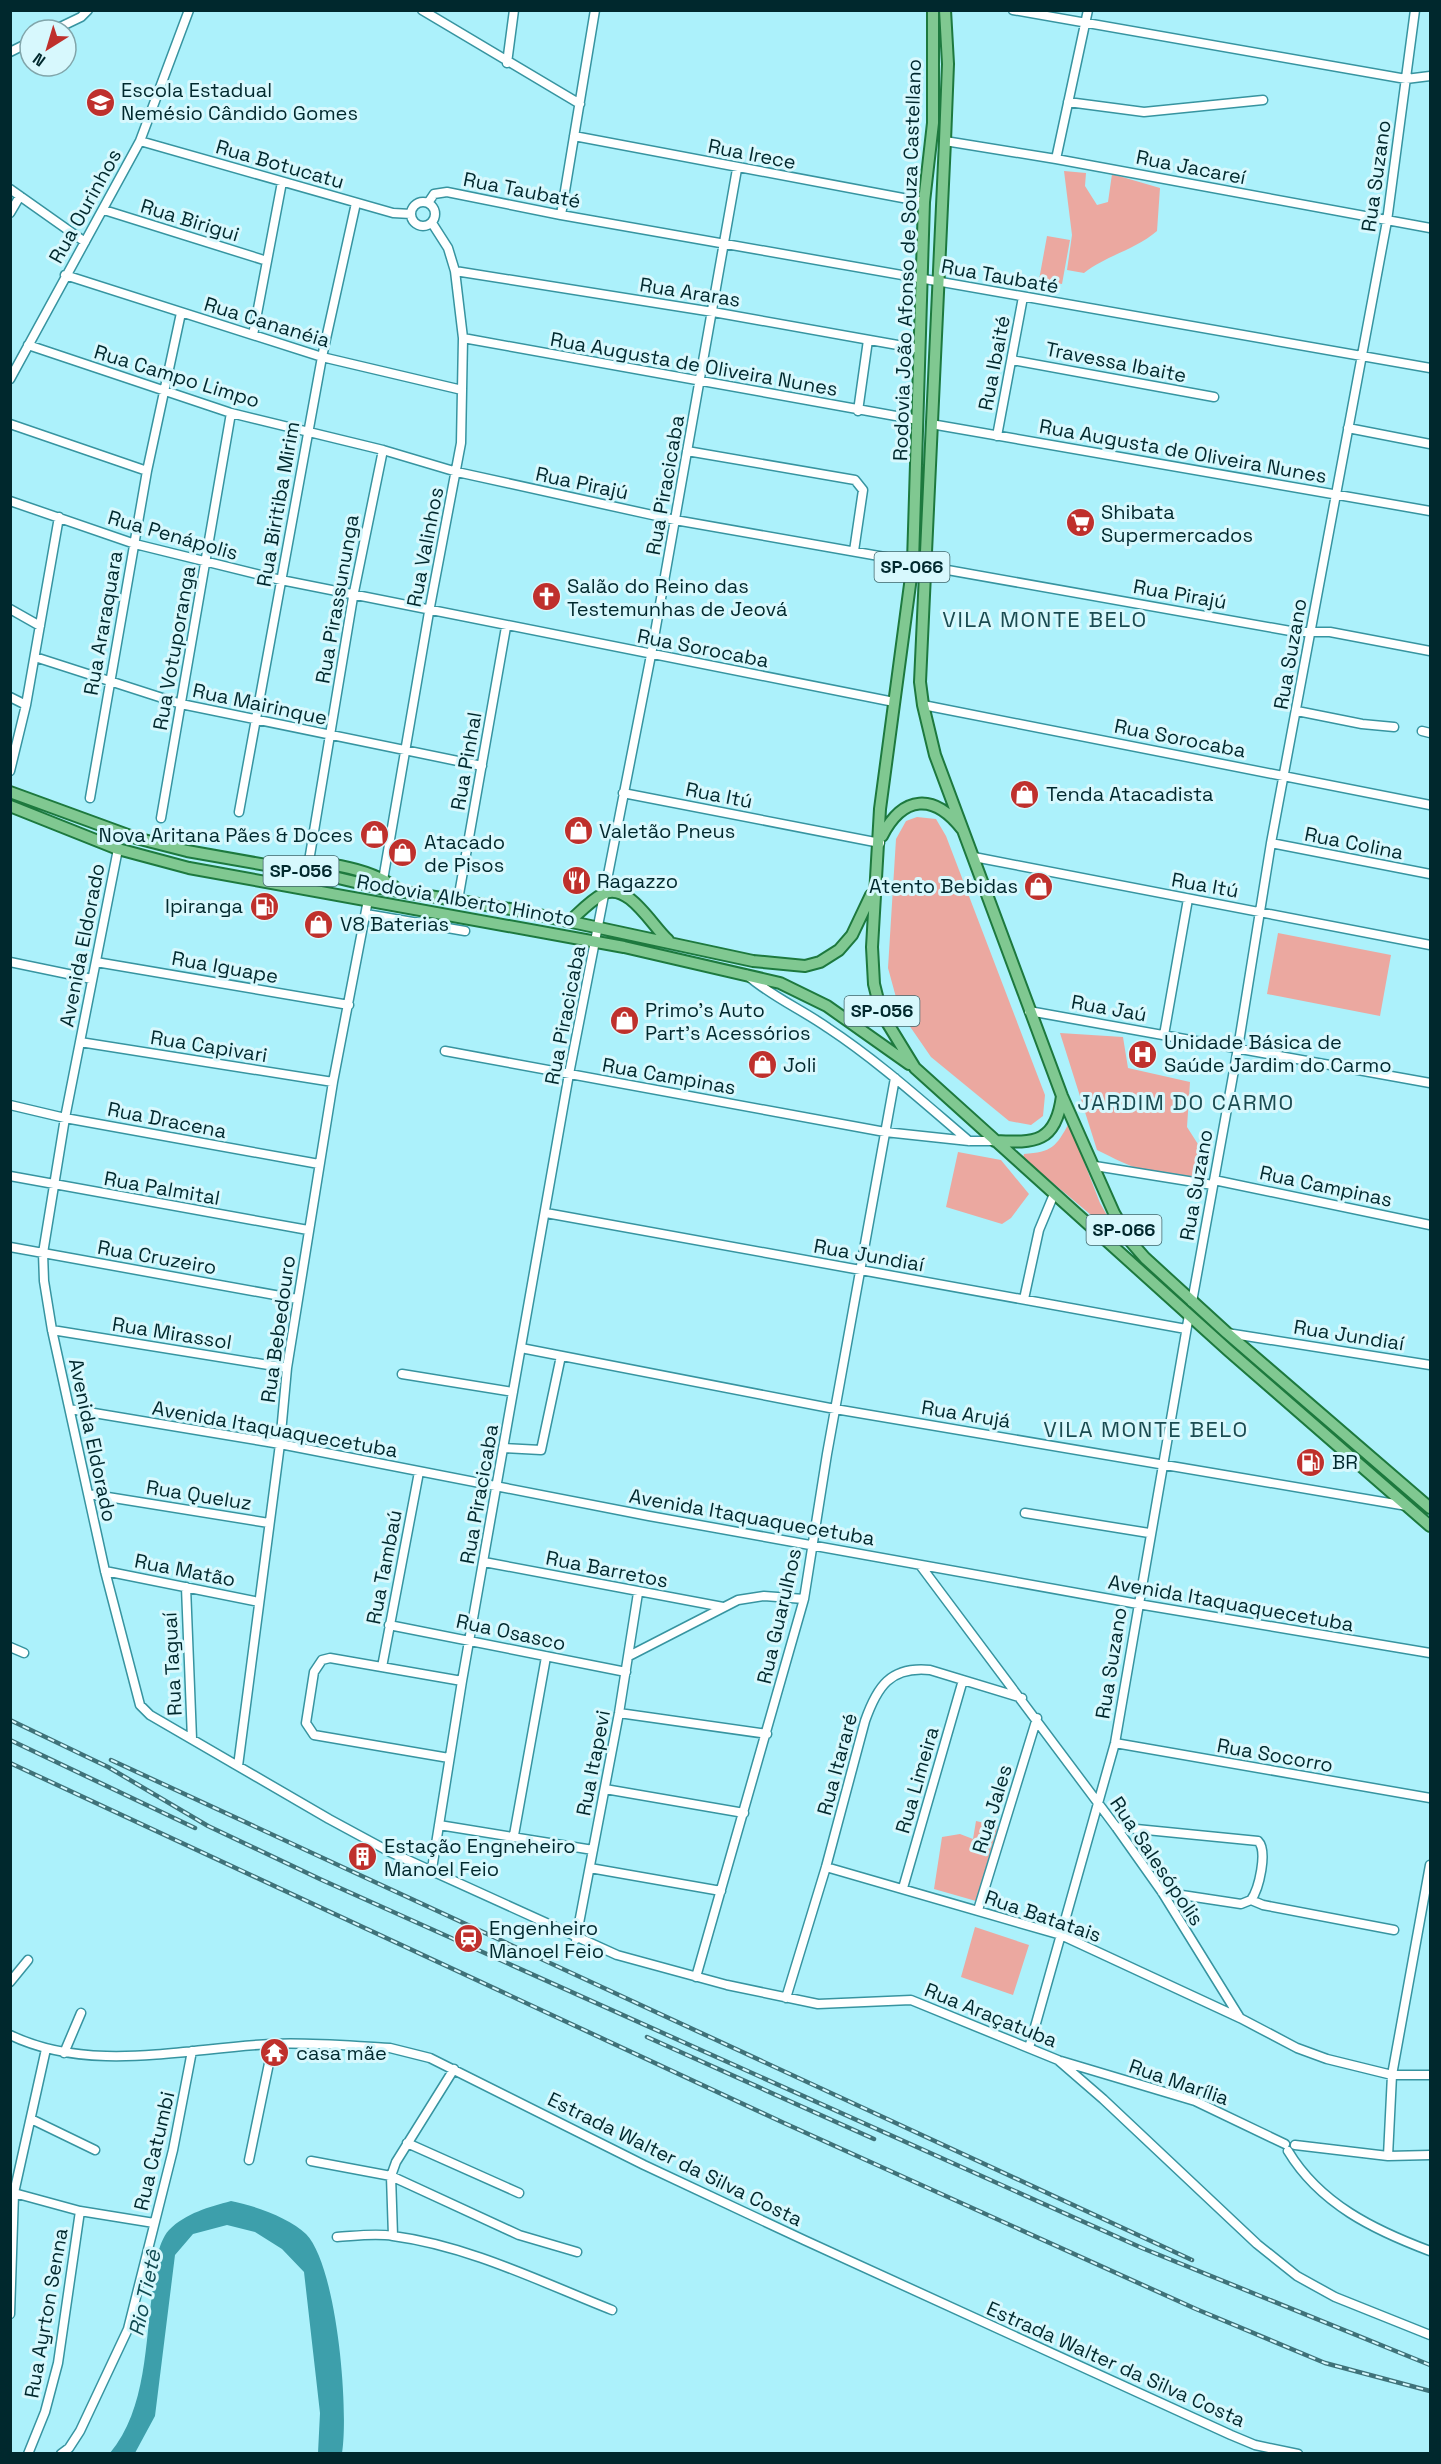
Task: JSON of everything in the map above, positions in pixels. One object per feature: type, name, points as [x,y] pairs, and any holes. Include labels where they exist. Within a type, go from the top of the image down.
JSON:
[{"type":"main road","name":"Rodovia João Afonso de Souza Castellano","points":[[933,10],[933,123],[924,202],[913,562],[880,809],[880,841],[874,886],[874,984],[885,1019],[915,1068],[1189,1315],[1431,1526]]},
{"type":"main road","name":"Rodovia João Afonso de Souza Castellano","points":[[945,10],[948,64],[920,682],[935,755],[1062,1096],[1114,1213],[1131,1242],[1192,1302],[1431,1508]]},
{"type":"main road","name":"Rodovia Alberto Hinoto","points":[[10,792],[136,838],[276,868],[570,921],[753,961],[792,965],[812,964],[838,950],[852,935],[874,886]]},
{"type":"main road","points":[[880,841],[892,818],[900,811],[919,803],[941,809],[956,821],[966,834]]},
{"type":"main road","name":"Rodovia Alberto Hinoto","points":[[10,806],[118,849],[240,879],[369,900],[596,942],[744,973],[807,994],[915,1068]]},
{"type":"main road","points":[[276,868],[309,861],[383,880],[401,891]]},
{"type":"main road","points":[[570,921],[605,893],[622,894],[636,903],[656,930],[670,942]]},
{"type":"main road","points":[[995,1141],[1039,1140],[1057,1121],[1062,1096]]},
{"type":"street","name":"Rua Ourinhos","points":[[10,379],[140,141],[189,10]]},
{"type":"street","points":[[422,10],[507,63],[580,104]]},
{"type":"street","points":[[507,63],[514,10]]},
{"type":"street","points":[[561,215],[596,10]]},
{"type":"street","points":[[1013,10],[1406,79],[1431,76]]},
{"type":"street","points":[[1056,159],[1088,10]]},
{"type":"street","name":"Rua Suzano","points":[[1192,1302],[1238,1048],[1271,843],[1387,221],[1415,10]]},
{"type":"street","points":[[1068,102],[1144,112],[1263,100]]},
{"type":"street","name":"Rua Irece","points":[[574,136],[737,169],[924,202]]},
{"type":"street","name":"Rua Botucatu","points":[[140,141],[356,203],[402,215],[411,214]]},
{"type":"street","name":"Rua Jacareí","points":[[945,141],[1056,159],[1431,228]]},
{"type":"street","name":"Rua Piracicaba","points":[[432,1869],[462,1681],[569,1074],[651,654],[737,169]]},
{"type":"street","points":[[254,335],[282,182]]},
{"type":"street","points":[[10,189],[86,242]]},
{"type":"street","name":"Rua Taubaté","points":[[428,203],[434,194],[447,192],[561,215],[1431,368]]},
{"type":"street","points":[[10,213],[20,196]]},
{"type":"street","name":"Rua Biritiba Mirim","points":[[239,812],[322,357],[356,203]]},
{"type":"street","points":[[428,203],[435,210],[432,223],[418,226],[411,214],[414,205],[428,203]]},
{"type":"street","name":"Rua Birigui","points":[[104,210],[267,261]]},
{"type":"street","name":"Rua Valinhos","points":[[383,880],[404,751],[461,443],[463,338],[455,271],[448,248],[432,223]]},
{"type":"street","name":"Rua Araras","points":[[455,271],[712,312],[920,349]]},
{"type":"street","name":"Rua Cananéia","points":[[65,275],[181,314],[322,357],[462,390]]},
{"type":"street","name":"Rua Ibaité","points":[[997,436],[1023,297]]},
{"type":"street","name":"Rua Araraquara","points":[[90,798],[108,682],[147,471],[181,314]]},
{"type":"street","name":"Rua Augusta de Oliveira Nunes","points":[[463,338],[918,420]]},
{"type":"street","points":[[858,411],[868,340]]},
{"type":"street","name":"Rua Campo Limpo","points":[[28,345],[231,413],[383,450],[457,472]]},
{"type":"street","name":"Travessa Ibaite","points":[[1012,360],[1214,397]]},
{"type":"street","name":"Rua Votuporanga","points":[[161,818],[231,413]]},
{"type":"street","points":[[10,424],[147,471]]},
{"type":"street","name":"Rua Augusta de Oliveira Nunes","points":[[931,424],[1431,511]]},
{"type":"street","points":[[1348,428],[1431,444]]},
{"type":"street","name":"Rua Pirassununga","points":[[309,861],[353,597],[383,450]]},
{"type":"street","points":[[687,451],[855,480],[863,490],[854,551]]},
{"type":"street","name":"Rua Pirajú","points":[[457,472],[675,520],[913,562]]},
{"type":"street","name":"Rua Penápolis","points":[[10,501],[135,544],[205,562],[353,597],[507,627]]},
{"type":"street","points":[[10,771],[26,705],[59,517]]},
{"type":"street","name":"Rua Pirajú","points":[[925,566],[1311,632],[1330,632],[1431,651]]},
{"type":"street","points":[[10,609],[40,626]]},
{"type":"street","name":"Rua Sorocaba","points":[[507,627],[894,702]]},
{"type":"street","name":"Rua Pinhal","points":[[458,900],[507,627]]},
{"type":"street","name":"Rua Mairinque","points":[[35,657],[181,704],[482,766]]},
{"type":"street","points":[[10,697],[26,705]]},
{"type":"street","name":"Rua Sorocaba","points":[[923,705],[1431,805]]},
{"type":"street","points":[[1297,711],[1362,724],[1394,727]]},
{"type":"street","name":"Rua Itú","points":[[623,793],[880,841]]},
{"type":"street","name":"Rua Colina","points":[[1271,843],[1431,874]]},
{"type":"street","name":"Avenida Eldorado","points":[[118,849],[65,1118],[43,1253],[44,1281],[52,1330],[105,1571],[140,1704],[150,1714],[329,1819],[390,1852],[432,1869]]},
{"type":"street","name":"Rua Itú","points":[[974,857],[1431,945]]},
{"type":"street","points":[[1164,1035],[1188,899]]},
{"type":"street","name":"Rua Bebedouro","points":[[238,1766],[297,1299],[333,1082],[369,900]]},
{"type":"street","points":[[366,914],[465,931]]},
{"type":"street","points":[[10,962],[92,979]]},
{"type":"street","name":"Rua Iguape","points":[[96,962],[349,1005]]},
{"type":"street","name":"Rodovia Alberto Hinoto","points":[[744,973],[768,993],[828,1027],[895,1078],[969,1141]]},
{"type":"street","name":"Rua Jaú","points":[[1029,1011],[1431,1083]]},
{"type":"street","name":"Rua Capivari","points":[[80,1042],[333,1082]]},
{"type":"street","name":"Rua Campinas","points":[[446,1051],[885,1132],[969,1141],[995,1141]]},
{"type":"street","name":"Rua Guarulhos","points":[[696,1977],[804,1599],[835,1409],[895,1078]]},
{"type":"street","name":"Rua Dracena","points":[[10,1105],[65,1118],[319,1164]]},
{"type":"street","name":"Rua Campinas","points":[[1095,1166],[1214,1183],[1431,1225]]},
{"type":"street","name":"Rua Palmital","points":[[10,1176],[308,1230]]},
{"type":"street","points":[[1024,1299],[1039,1230],[1054,1194]]},
{"type":"street","name":"Rua Jundiaí","points":[[546,1213],[1186,1329]]},
{"type":"street","name":"Rua Cruzeiro","points":[[10,1247],[297,1299]]},
{"type":"street","name":"Rua Suzano","points":[[1029,2048],[1115,1743],[1149,1533],[1189,1315]]},
{"type":"street","name":"Rua Mirassol","points":[[52,1330],[287,1368]]},
{"type":"street","name":"Rua Jundiaí","points":[[1227,1333],[1431,1365]]},
{"type":"street","name":"Rua Arujá","points":[[521,1348],[835,1409],[1407,1506]]},
{"type":"street","points":[[503,1448],[541,1450],[561,1356]]},
{"type":"street","points":[[402,1374],[513,1392]]},
{"type":"street","name":"Avenida Itaquaquecetuba","points":[[70,1409],[280,1444],[920,1565],[1431,1653]]},
{"type":"street","name":"Rua Tambaú","points":[[382,1667],[419,1472]]},
{"type":"street","name":"Rua Queluz","points":[[89,1494],[269,1523]]},
{"type":"street","points":[[1025,1513],[1149,1533]]},
{"type":"street","name":"Rua Barretos","points":[[484,1562],[638,1593],[723,1607]]},
{"type":"street","name":"Rua Salesópolis","points":[[920,1565],[1037,1718],[1162,1892],[1240,2018]]},
{"type":"street","name":"Rua Matão","points":[[105,1571],[259,1602]]},
{"type":"street","name":"Rua Taguaí","points":[[186,1587],[192,1739]]},
{"type":"street","name":"Rua Itapevi","points":[[576,1939],[619,1713],[638,1593]]},
{"type":"street","points":[[629,1656],[723,1607],[752,1597],[804,1599]]},
{"type":"street","name":"Rua Osasco","points":[[389,1624],[626,1672]]},
{"type":"street","points":[[10,1647],[24,1653]]},
{"type":"street","points":[[514,1835],[546,1657]]},
{"type":"street","points":[[450,1758],[322,1737],[309,1731],[306,1723],[314,1672],[322,1660],[330,1658],[462,1681]]},
{"type":"street","name":"Rua Itararé","points":[[786,1998],[826,1867],[865,1721],[872,1701],[884,1682],[898,1673],[915,1669],[963,1680],[1022,1698]]},
{"type":"street","name":"Rua Limeira","points":[[903,1888],[963,1680]]},
{"type":"street","points":[[619,1713],[767,1734]]},
{"type":"street","name":"Rua Jales","points":[[978,1910],[1037,1718]]},
{"type":"street","name":"Rua Socorro","points":[[1115,1743],[1431,1798]]},
{"type":"street","points":[[605,1789],[744,1813]]},
{"type":"street","points":[[439,1825],[514,1835],[593,1850]]},
{"type":"street","points":[[1116,1827],[1243,1838],[1261,1844],[1263,1850],[1256,1891],[1251,1900],[1241,1904],[1162,1892]]},
{"type":"street","points":[[1388,2156],[1392,2075],[1431,1865]]},
{"type":"street","name":"Rua Batatais","points":[[826,1867],[1061,1935],[1240,2018]]},
{"type":"street","points":[[590,1868],[721,1891]]},
{"type":"street","name":"Rua Araçatuba","points":[[432,1869],[576,1939],[617,1955],[696,1977],[786,1998],[833,2005],[911,2000],[1058,2060],[1103,2099],[1257,2244],[1297,2276],[1335,2297],[1431,2335]]},
{"type":"street","points":[[1251,1900],[1263,1905],[1394,1930]]},
{"type":"street","points":[[10,1982],[28,1960]]},
{"type":"street","points":[[64,2053],[81,2013]]},
{"type":"street","points":[[1240,2018],[1297,2048],[1327,2059],[1392,2075],[1431,2075]]},
{"type":"street","name":"Estrada Walter da Silva Costa","points":[[10,2035],[46,2049],[90,2056],[273,2044],[390,2048],[430,2058],[644,2165],[974,2318],[1231,2435],[1255,2445],[1298,2454]]},
{"type":"street","points":[[249,2160],[273,2044]]},
{"type":"street","points":[[10,2314],[14,2193],[46,2049]]},
{"type":"street","name":"Rua Catumbi","points":[[61,2454],[69,2448],[80,2431],[128,2329],[173,2150],[192,2050]]},
{"type":"street","name":"Rua Marília","points":[[1058,2060],[1195,2102],[1289,2147],[1388,2156],[1431,2155]]},
{"type":"street","points":[[393,2236],[391,2176],[407,2143],[454,2069]]},
{"type":"street","points":[[31,2119],[95,2150]]},
{"type":"street","points":[[407,2143],[519,2193]]},
{"type":"street","points":[[1289,2147],[1301,2172],[1343,2209],[1385,2234],[1431,2251]]},
{"type":"street","points":[[310,2161],[391,2176],[519,2235],[577,2252]]},
{"type":"street","points":[[14,2193],[80,2211],[154,2223]]},
{"type":"street","name":"Rua Ayrton Senna","points":[[28,2454],[45,2412],[58,2363],[80,2211]]},
{"type":"street","points":[[337,2237],[393,2236],[489,2261],[612,2310]]},
{"type":"shaded area","points":[[1064,171],[1086,173],[1085,186],[1097,205],[1108,202],[1112,174],[1160,188],[1157,231],[1140,243],[1084,273],[1067,270],[1072,235]]},
{"type":"shaded area","points":[[1047,236],[1070,240],[1062,284],[1039,280]]},
{"type":"shaded area","points":[[917,817],[936,819],[946,836],[1045,1095],[1043,1116],[1031,1125],[1009,1121],[931,1057],[900,1012],[888,968],[896,839],[906,821]]},
{"type":"shaded area","points":[[1278,933],[1391,955],[1380,1016],[1267,994]]},
{"type":"shaded area","points":[[1060,1033],[1123,1037],[1128,1068],[1190,1082],[1187,1127],[1203,1152],[1207,1175],[1162,1175],[1138,1169],[1097,1150]]},
{"type":"shaded area","points":[[1069,1123],[1100,1203],[1121,1240],[1023,1158],[1024,1154],[1041,1152],[1052,1147]]},
{"type":"shaded area","points":[[958,1152],[1001,1160],[1029,1194],[1011,1218],[1002,1224],[946,1207]]},
{"type":"shaded area","points":[[976,1821],[998,1826],[976,1901],[934,1889],[942,1837],[960,1834],[973,1839]]},
{"type":"shaded area","points":[[975,1927],[1029,1945],[1013,1995],[961,1977]]},
{"type":"water","points":[[231,2201],[260,2209],[291,2223],[306,2234],[317,2251],[326,2276],[338,2339],[344,2405],[342,2453],[318,2453],[320,2413],[304,2272],[282,2249],[255,2232],[227,2225],[193,2234],[175,2255],[155,2416],[135,2453],[110,2453],[122,2435],[138,2396],[146,2352],[156,2265],[165,2235],[190,2215]]},
{"type":"railway","points":[[10,1720],[108,1767],[208,1826],[322,1880],[1142,2248],[1430,2365]]},
{"type":"railway","points":[[10,1740],[195,1828]]},
{"type":"railway","points":[[111,1760],[1192,2260]]},
{"type":"railway","points":[[10,1763],[784,2123],[1196,2309],[1325,2363],[1430,2391]]},
{"type":"railway","points":[[647,2037],[874,2139]]},
{"type":"place","name":"Escola Estadual Nemésio Cândido Gomes","points":[[100,102]]},
{"type":"place","name":"Shibata Supermercados","points":[[1080,523]]},
{"type":"place","name":"Salão do Reino das Testemunhas de Jeová","points":[[546,597]]},
{"type":"place","name":"Tenda Atacadista","points":[[1025,794]]},
{"type":"place","name":"Valetão Pneus","points":[[578,831]]},
{"type":"place","name":"Nova Aritana Pães & Doces","points":[[374,835]]},
{"type":"place","name":"Atacado de Pisos","points":[[403,853]]},
{"type":"place","name":"Ragazzo","points":[[576,881]]},
{"type":"place","name":"Atento Bebidas","points":[[1039,886]]},
{"type":"place","name":"Ipiranga","points":[[264,906]]},
{"type":"place","name":"V8 Baterias","points":[[319,924]]},
{"type":"place","name":"Primo's Auto Part's Acessórios","points":[[624,1021]]},
{"type":"place","name":"Unidade Básica de Saúde Jardim do Carmo","points":[[1143,1054]]},
{"type":"place","name":"Joli","points":[[762,1065]]},
{"type":"place","name":"BR","points":[[1311,1462]]},
{"type":"place","name":"Estação Engneheiro Manoel Feio","points":[[363,1857]]},
{"type":"place","name":"Engenheiro Manoel Feio","points":[[468,1939]]},
{"type":"place","name":"casa mãe","points":[[275,2053]]},
{"type":"district","name":"VILA MONTE BELO","points":[[1045,619]]},
{"type":"district","name":"JARDIM DO CARMO","points":[[1186,1102]]},
{"type":"district","name":"VILA MONTE BELO","points":[[1146,1429]]},
{"type":"water label","name":"Rio Tietê","points":[[145,2293]]}]
